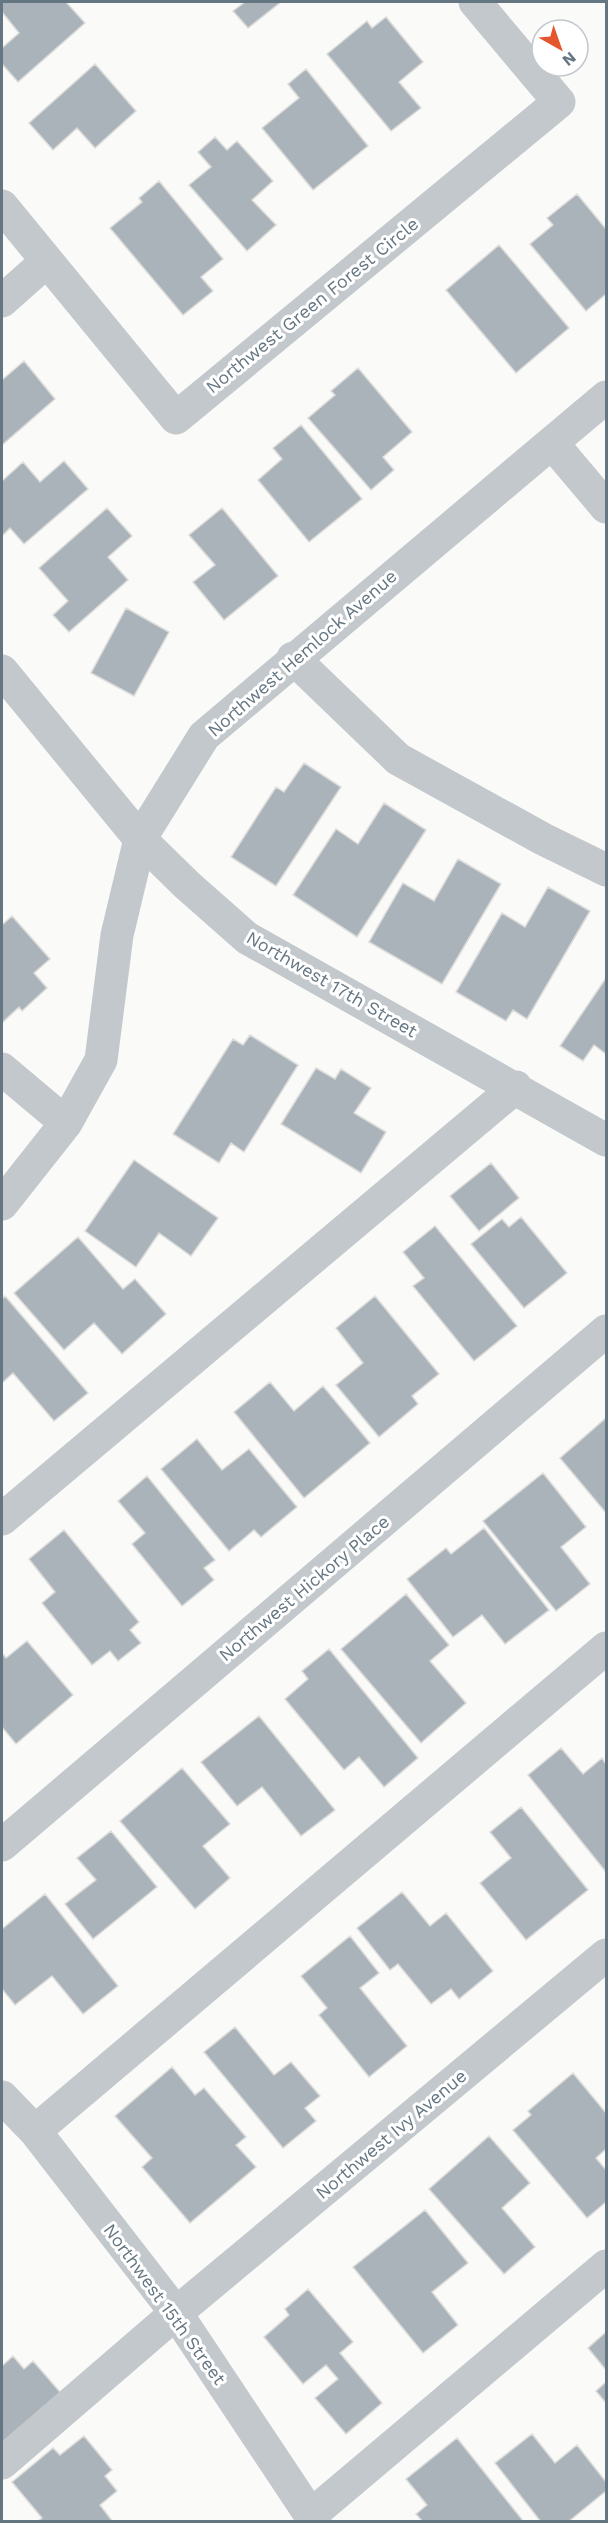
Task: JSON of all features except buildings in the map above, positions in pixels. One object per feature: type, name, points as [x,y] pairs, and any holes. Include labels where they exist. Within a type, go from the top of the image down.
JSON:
[{"type":"street","name":"Northwest Green Forest Circle","points":[[2,206],[176,418],[559,102],[475,2]]},
{"type":"street","points":[[2,301],[47,261]]},
{"type":"street","name":"Northwest Hemlock Avenue","points":[[2,1204],[66,1123],[101,1060],[117,934],[140,839],[204,735],[293,658],[606,398]]},
{"type":"street","points":[[552,443],[606,507]]},
{"type":"street","points":[[293,658],[398,759],[606,870]]},
{"type":"street","name":"Northwest 17th Street","points":[[2,671],[140,839],[187,885],[247,938],[516,1087],[606,1140]]},
{"type":"street","points":[[2,1070],[66,1123]]},
{"type":"street","points":[[2,1519],[516,1087]]},
{"type":"street","name":"Northwest Hickory Place","points":[[2,1845],[606,1331]]},
{"type":"street","points":[[35,2131],[606,1648]]},
{"type":"street","name":"Northwest Ivy Avenue","points":[[2,2463],[177,2313],[606,1955]]},
{"type":"street","name":"Northwest 15th Street","points":[[2,2097],[35,2131],[177,2313],[313,2518]]},
{"type":"street","points":[[313,2518],[606,2266]]}]
